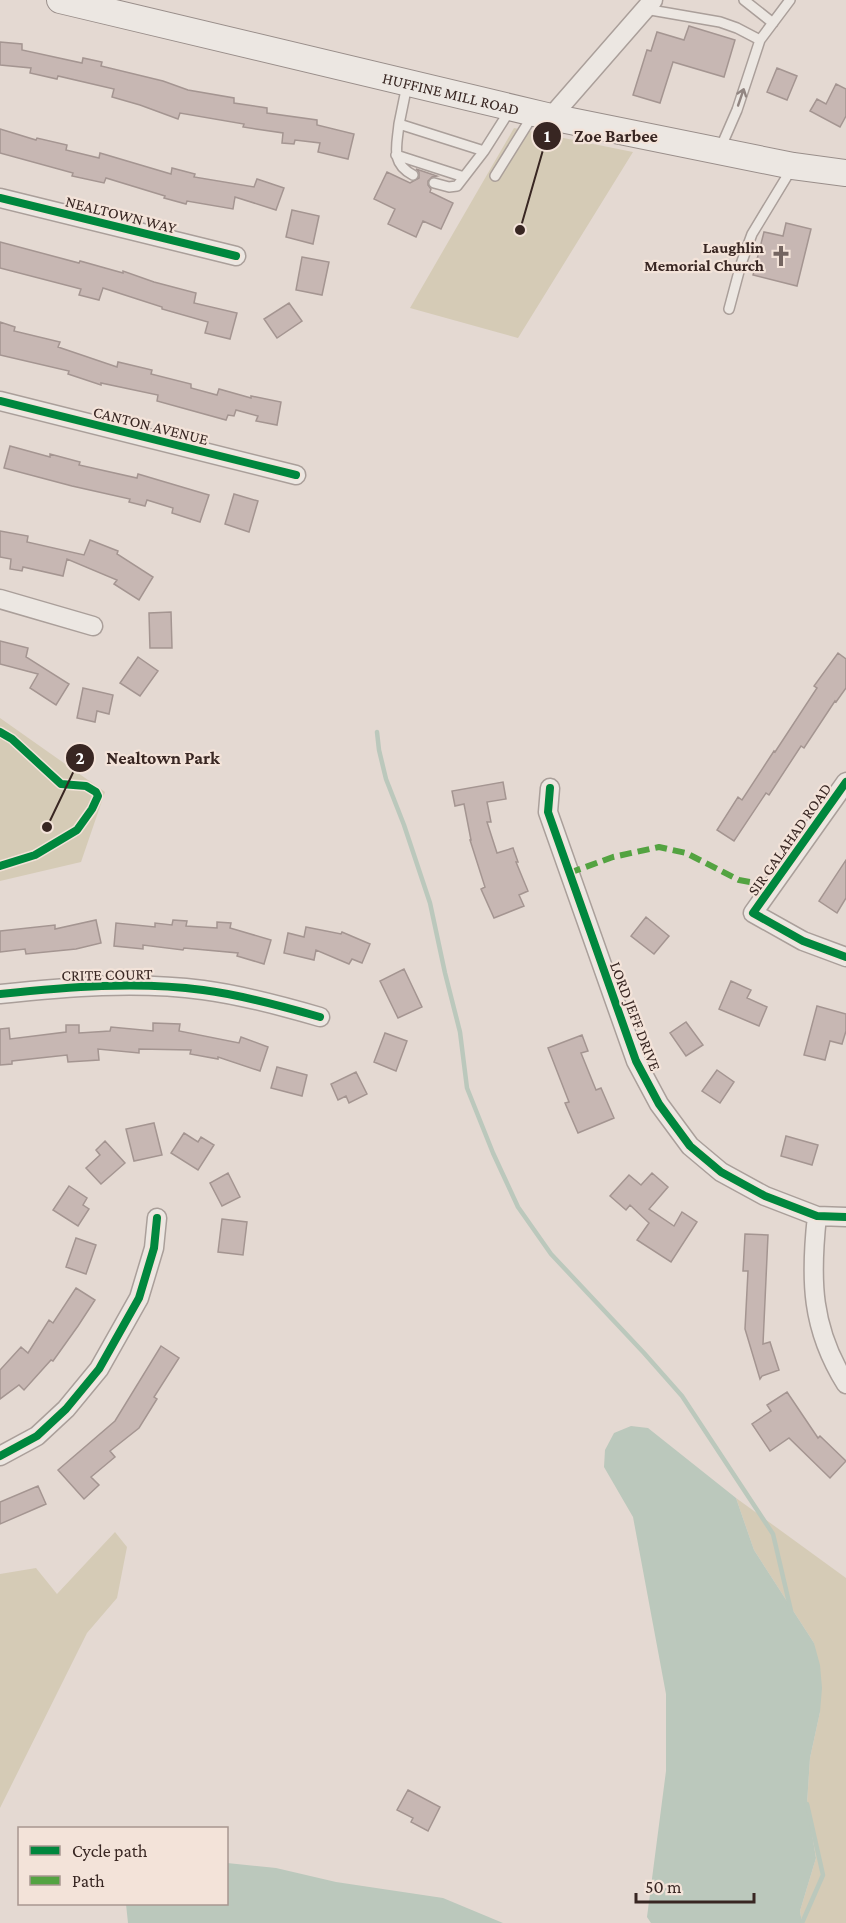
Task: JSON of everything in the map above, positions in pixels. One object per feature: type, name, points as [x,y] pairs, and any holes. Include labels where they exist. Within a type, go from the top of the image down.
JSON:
[{"type":"main road","name":"HUFFINE MILL ROAD","points":[[60,0],[532,112],[793,166],[846,173]]},
{"type":"street","points":[[532,112],[649,4]]},
{"type":"street","name":"NEALTOWN WAY","points":[[0,198],[236,256]]},
{"type":"street","name":"CANTON AVENUE","points":[[0,401],[296,475]]},
{"type":"street","points":[[0,599],[93,626]]},
{"type":"street","name":"SIR GALAHAD ROAD","points":[[846,782],[753,912],[803,941],[846,957]]},
{"type":"street","name":"LORD JEFF DRIVE","points":[[550,788],[548,812],[636,1061],[659,1104],[690,1146],[721,1172],[765,1196],[817,1216],[846,1218]]},
{"type":"street","name":"CRITE COURT","points":[[0,994],[52,988],[133,985],[192,989],[284,1006],[320,1017]]},
{"type":"street","points":[[817,1216],[812,1259],[815,1304],[832,1362],[846,1384]]},
{"type":"street","points":[[0,1456],[38,1436],[66,1409],[99,1369],[139,1298],[154,1248],[157,1218]]},
{"type":"lane","points":[[744,0],[773,24]]},
{"type":"lane","points":[[719,151],[760,40],[790,0]]},
{"type":"lane","points":[[649,4],[720,22],[760,40]]},
{"type":"lane","points":[[408,83],[399,124],[396,155],[404,170],[413,175]]},
{"type":"lane","points":[[434,183],[449,187],[457,186],[484,151],[532,112]]},
{"type":"lane","points":[[495,176],[532,112]]},
{"type":"lane","points":[[399,124],[484,151]]},
{"type":"lane","points":[[396,155],[464,177]]},
{"type":"lane","points":[[729,309],[752,234],[793,166]]},
{"type":"shaded area","points":[[514,128],[633,152],[518,338],[410,308]]},
{"type":"shaded area","points":[[0,718],[105,792],[81,862],[0,881]]},
{"type":"shaded area","points":[[631,1426],[648,1428],[736,1498],[754,1550],[814,1643],[820,1665],[822,1688],[820,1712],[810,1758],[807,1804],[816,1858],[800,1911],[802,1923],[651,1923],[647,1917],[666,1771],[666,1694],[633,1517],[604,1467],[605,1450],[614,1433]]},
{"type":"shaded area","points":[[736,1498],[846,1578],[846,1923],[802,1923],[800,1911],[816,1858],[807,1804],[810,1758],[820,1712],[814,1643],[754,1550]]},
{"type":"shaded area","points":[[115,1532],[127,1547],[117,1598],[87,1633],[0,1808],[0,1574],[36,1568],[57,1594]]},
{"type":"shaded area","points":[[228,1863],[276,1868],[336,1882],[443,1898],[503,1923],[128,1923],[126,1905],[228,1905]]},
{"type":"building","points":[[689,26],[735,40],[724,77],[673,62],[660,103],[633,95],[647,50],[651,51],[657,32],[684,40]]},
{"type":"building","points":[[0,42],[22,44],[22,50],[82,63],[83,58],[102,62],[101,66],[163,81],[188,90],[234,98],[234,103],[267,108],[267,113],[317,120],[317,125],[354,134],[348,159],[318,152],[320,143],[295,140],[294,144],[282,143],[283,133],[180,113],[178,119],[112,97],[114,89],[58,76],[57,79],[30,73],[31,68],[0,65]]},
{"type":"building","points":[[777,68],[797,76],[787,100],[767,92]]},
{"type":"building","points":[[836,84],[846,89],[846,116],[840,127],[810,111],[817,99],[826,104]]},
{"type":"building","points":[[0,129],[36,140],[37,138],[67,145],[66,150],[99,158],[100,153],[171,174],[172,168],[195,174],[194,177],[254,187],[257,179],[284,188],[276,210],[235,197],[233,209],[187,201],[186,204],[106,178],[104,183],[72,176],[73,173],[0,153]]},
{"type":"building","points":[[416,169],[437,176],[428,181],[430,192],[453,203],[441,229],[423,221],[416,237],[388,224],[395,209],[374,199],[387,172],[410,183],[419,178],[419,172]]},
{"type":"building","points":[[292,210],[319,216],[313,244],[286,237]]},
{"type":"building","name":"Laughlin Memorial Church","points":[[786,223],[811,229],[797,286],[753,275],[764,232],[783,236]]},
{"type":"building","points":[[0,242],[79,263],[80,261],[123,273],[123,271],[196,293],[194,303],[237,313],[230,339],[205,333],[208,322],[162,309],[162,307],[103,288],[99,300],[79,295],[81,289],[0,268]]},
{"type":"building","points":[[302,257],[329,262],[322,295],[296,290]]},
{"type":"building","points":[[289,303],[302,321],[277,338],[264,319]]},
{"type":"building","points":[[0,322],[15,327],[14,331],[60,342],[58,347],[117,367],[118,362],[152,370],[151,374],[191,384],[191,388],[217,395],[219,389],[251,398],[251,396],[281,402],[277,425],[256,421],[258,416],[236,410],[234,416],[228,415],[226,420],[157,401],[158,395],[101,383],[101,385],[68,374],[69,371],[0,355]]},
{"type":"building","points":[[10,446],[50,457],[50,454],[80,462],[79,465],[137,478],[138,474],[209,495],[200,522],[172,513],[173,508],[147,500],[145,506],[129,502],[130,499],[4,468]]},
{"type":"building","points":[[234,494],[258,501],[249,532],[225,524]]},
{"type":"building","points":[[0,531],[28,536],[27,542],[84,555],[90,540],[118,551],[117,554],[153,577],[139,600],[114,584],[117,580],[67,559],[63,576],[23,567],[22,571],[10,569],[11,559],[0,557]]},
{"type":"building","points":[[171,612],[172,648],[150,648],[149,613]]},
{"type":"building","points":[[0,641],[28,648],[26,657],[69,684],[56,705],[30,688],[38,674],[0,664]]},
{"type":"building","points":[[838,653],[846,659],[846,688],[804,748],[801,746],[769,795],[766,793],[734,841],[717,830],[738,797],[742,800],[775,752],[817,688],[814,686]]},
{"type":"building","points":[[138,657],[158,671],[140,696],[120,683]]},
{"type":"building","points":[[83,688],[113,695],[109,714],[97,711],[95,722],[77,718]]},
{"type":"building","points":[[503,782],[506,799],[487,802],[491,822],[487,822],[497,853],[513,848],[528,891],[519,895],[524,906],[494,918],[481,889],[485,887],[470,840],[464,804],[455,806],[452,791]]},
{"type":"building","points":[[846,860],[846,898],[837,913],[819,901]]},
{"type":"building","points":[[646,917],[669,936],[654,954],[631,936]]},
{"type":"building","points":[[96,920],[101,943],[76,949],[26,954],[25,949],[0,952],[0,931],[55,925],[55,929]]},
{"type":"building","points":[[173,920],[187,921],[186,926],[217,928],[217,922],[231,923],[230,928],[271,940],[264,964],[237,956],[238,953],[143,945],[143,949],[114,946],[116,923],[155,927],[155,923],[172,925]]},
{"type":"building","points":[[306,927],[341,934],[342,932],[370,944],[362,963],[352,959],[349,964],[316,950],[314,960],[284,953],[288,933],[304,937]]},
{"type":"building","points":[[404,969],[422,1007],[398,1018],[380,981]]},
{"type":"building","points":[[731,981],[751,990],[747,998],[767,1007],[759,1026],[719,1009]]},
{"type":"building","points":[[817,1006],[846,1014],[846,1031],[842,1044],[830,1041],[825,1060],[804,1055]]},
{"type":"building","points":[[686,1022],[703,1045],[686,1056],[670,1033]]},
{"type":"building","points":[[153,1023],[180,1024],[179,1031],[239,1043],[241,1037],[268,1047],[260,1071],[218,1057],[218,1059],[190,1054],[191,1050],[139,1049],[139,1053],[98,1049],[99,1060],[68,1062],[67,1055],[12,1061],[12,1064],[0,1065],[0,1029],[9,1028],[10,1039],[66,1032],[66,1025],[79,1025],[79,1033],[110,1031],[111,1027],[153,1031]]},
{"type":"building","points":[[385,1033],[407,1041],[396,1071],[374,1062]]},
{"type":"building","points":[[582,1035],[588,1051],[581,1053],[596,1090],[601,1088],[614,1118],[578,1133],[565,1103],[569,1102],[548,1048]]},
{"type":"building","points":[[277,1067],[307,1075],[302,1096],[271,1088]]},
{"type":"building","points":[[717,1070],[734,1082],[720,1103],[702,1091]]},
{"type":"building","points":[[356,1072],[367,1094],[349,1103],[346,1096],[338,1100],[331,1084]]},
{"type":"building","points":[[154,1123],[162,1155],[134,1161],[126,1129]]},
{"type":"building","points":[[184,1133],[198,1142],[201,1137],[214,1145],[198,1170],[171,1153]]},
{"type":"building","points":[[786,1136],[818,1145],[812,1165],[781,1156]]},
{"type":"building","points":[[105,1141],[125,1163],[101,1184],[86,1168],[100,1155],[96,1150]]},
{"type":"building","points":[[228,1173],[240,1197],[222,1206],[210,1183]]},
{"type":"building","points":[[652,1173],[668,1187],[649,1209],[674,1226],[682,1212],[697,1222],[671,1262],[637,1240],[649,1223],[630,1205],[626,1210],[610,1196],[629,1175],[641,1185]]},
{"type":"building","points":[[69,1186],[87,1198],[83,1205],[89,1209],[78,1226],[53,1210]]},
{"type":"building","points":[[222,1219],[247,1222],[243,1255],[218,1252]]},
{"type":"building","points":[[745,1234],[768,1235],[763,1344],[770,1342],[779,1370],[762,1376],[760,1379],[745,1329],[748,1271],[743,1271]]},
{"type":"building","points":[[76,1238],[96,1245],[86,1274],[66,1267]]},
{"type":"building","points":[[76,1288],[95,1300],[78,1326],[53,1361],[51,1360],[24,1390],[19,1385],[0,1399],[0,1370],[21,1347],[28,1353],[49,1320],[53,1323]]},
{"type":"building","points":[[161,1346],[179,1358],[154,1397],[157,1399],[139,1428],[110,1451],[115,1457],[91,1477],[99,1485],[84,1499],[58,1470],[115,1421]]},
{"type":"building","points":[[787,1392],[818,1438],[820,1436],[846,1461],[830,1478],[789,1438],[770,1451],[752,1424],[771,1411],[767,1405]]},
{"type":"building","points":[[38,1486],[46,1504],[0,1524],[0,1502]]},
{"type":"building","points":[[408,1790],[440,1807],[428,1831],[411,1822],[413,1818],[397,1810]]},
{"type":"waterway","points":[[377,732],[386,779],[430,903],[460,1032],[467,1088],[518,1207],[551,1254],[682,1396],[773,1534],[791,1611]]},
{"type":"waterway","points":[[802,1923],[823,1875],[807,1804]]},
{"type":"marked path","points":[[569,873],[613,857],[659,847],[686,853],[739,880],[772,886]]},
{"type":"cycle path","points":[[0,198],[236,256]]},
{"type":"cycle path","points":[[0,401],[296,475]]},
{"type":"cycle path","points":[[0,732],[12,739],[61,784],[86,786],[98,796],[77,830],[35,855],[0,866]]},
{"type":"cycle path","points":[[846,782],[753,913],[803,941],[846,957]]},
{"type":"cycle path","points":[[550,788],[548,812],[636,1061],[659,1104],[690,1146],[721,1172],[765,1196],[817,1216],[846,1217]]},
{"type":"cycle path","points":[[0,994],[127,985],[178,987],[247,998],[320,1017]]},
{"type":"cycle path","points":[[0,1456],[37,1436],[66,1409],[99,1369],[139,1298],[154,1248],[157,1218]]},
{"type":"place","name":"Zoe Barbee","points":[[520,230]]},
{"type":"place","name":"Laughlin Memorial Church","points":[[781,256]]},
{"type":"place","name":"Nealtown Park","points":[[47,827]]}]
